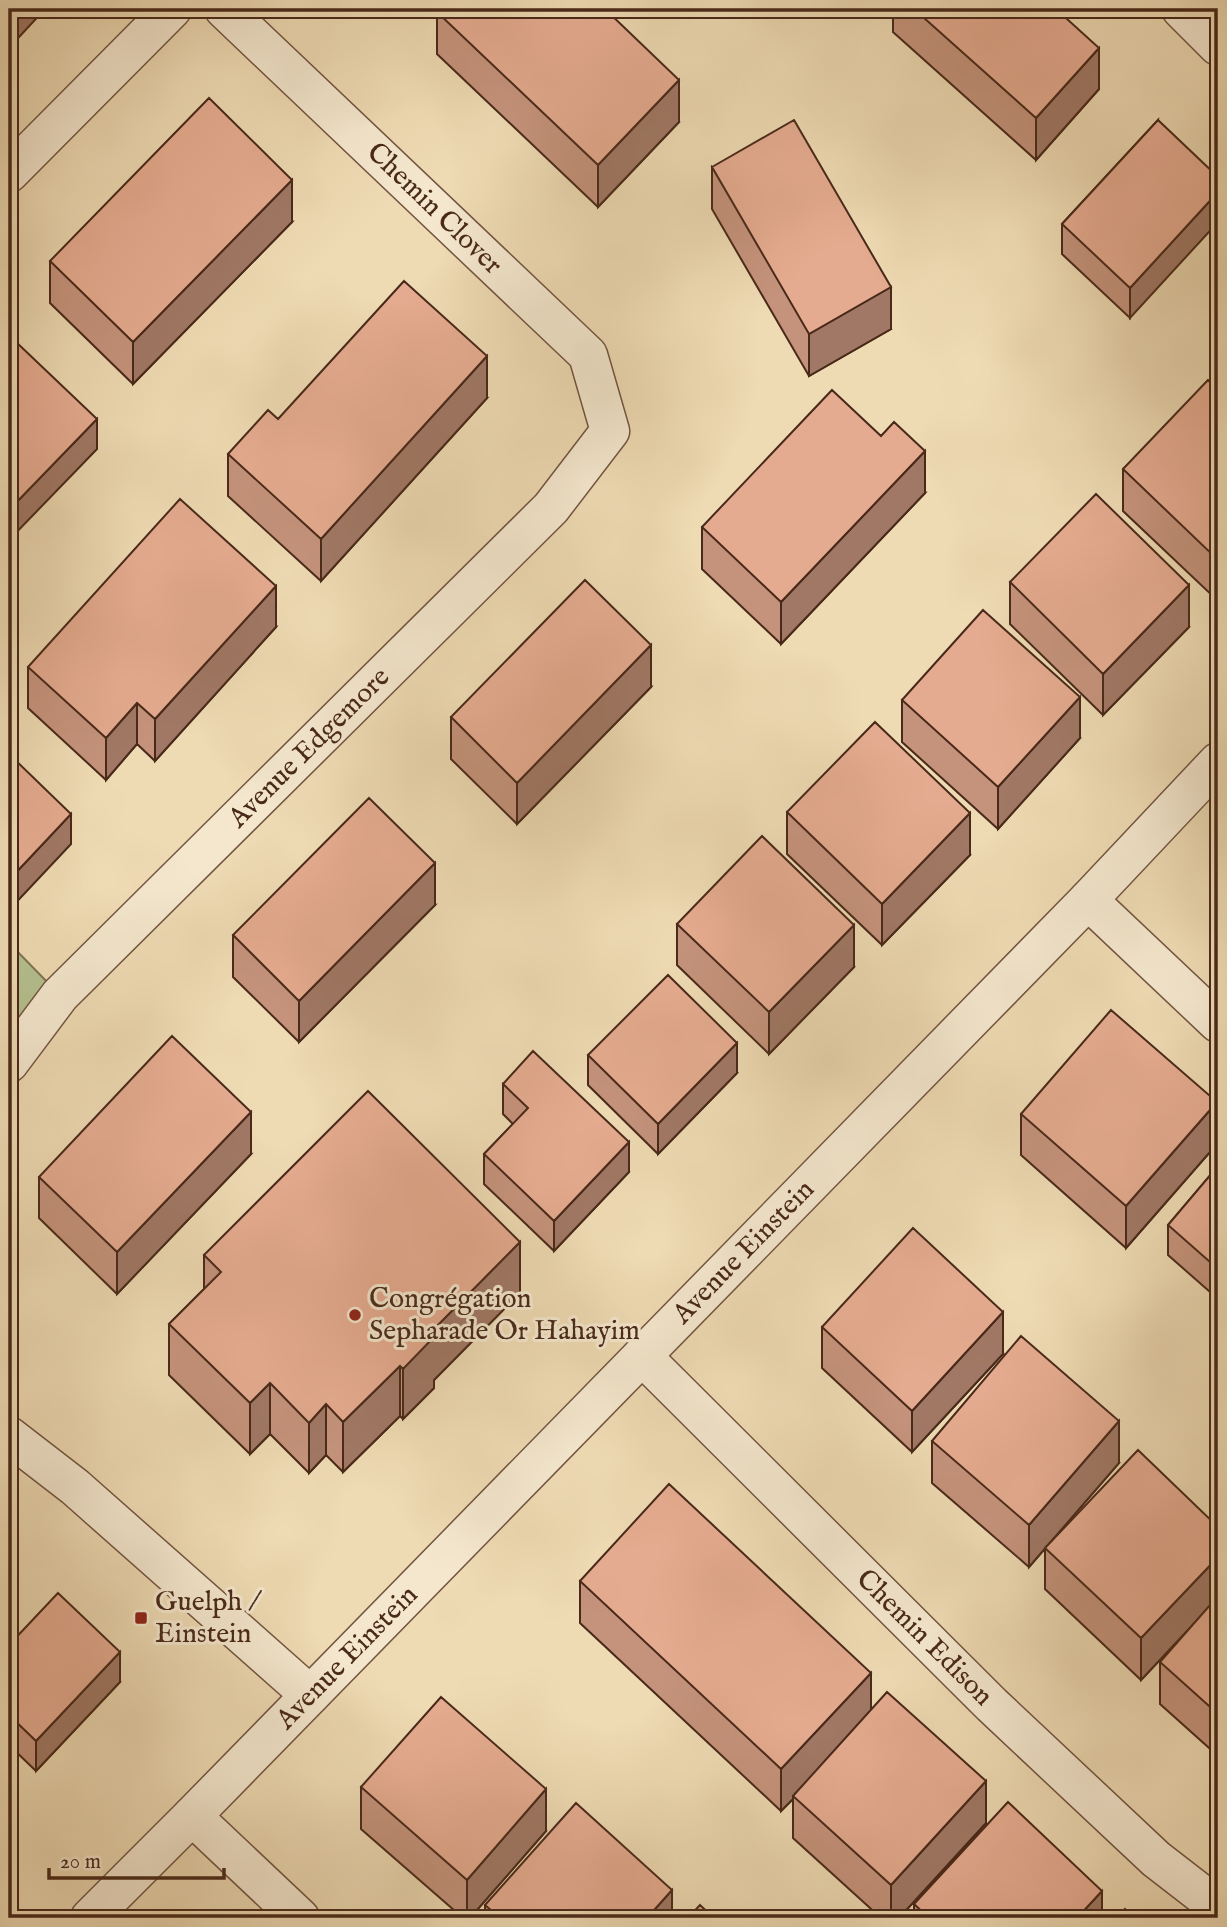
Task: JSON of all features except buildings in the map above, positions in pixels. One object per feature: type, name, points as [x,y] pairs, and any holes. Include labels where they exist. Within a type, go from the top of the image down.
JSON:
[{"type":"street","points":[[9,173],[172,9]]},
{"type":"street","name":"Chemin Clover","points":[[224,9],[588,355],[610,431]]},
{"type":"street","points":[[1181,9],[1218,46]]},
{"type":"street","name":"Avenue Edgemore","points":[[9,1063],[60,995],[551,508],[610,431]]},
{"type":"street","name":"Avenue Einstein","points":[[90,1918],[1088,900],[1218,762]]},
{"type":"street","points":[[1088,900],[1218,1023]]},
{"type":"street","name":"Chemin Edison","points":[[642,1356],[992,1705],[1156,1859],[1218,1907]]},
{"type":"street","points":[[9,1436],[75,1487],[310,1695]]},
{"type":"street","points":[[192,1815],[300,1918]]},
{"type":"green space","points":[[9,943],[60,995],[9,1063]]},
{"type":"place","name":"Congrégation Sepharade Or Hahayim","points":[[355,1315]]},
{"type":"place","name":"Guelph / Einstein","points":[[141,1618]]}]
